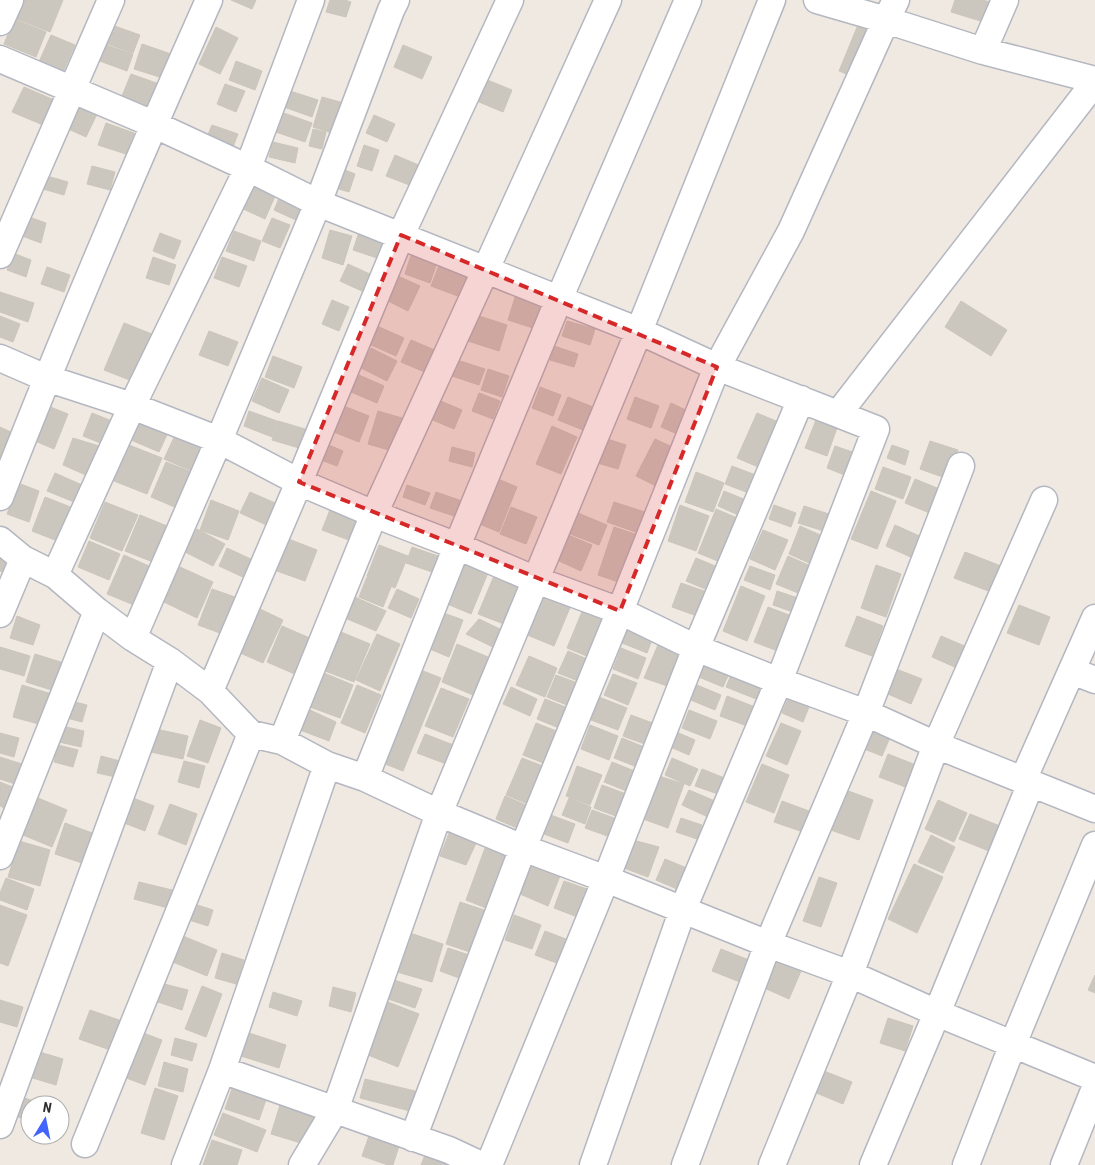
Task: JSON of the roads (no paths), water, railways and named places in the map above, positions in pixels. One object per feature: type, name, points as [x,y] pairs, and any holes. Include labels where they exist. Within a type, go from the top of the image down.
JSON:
[{"type":"street","points":[[0,22],[10,0]]},
{"type":"street","points":[[0,255],[111,0]]},
{"type":"street","points":[[0,497],[46,378],[153,124],[210,0]]},
{"type":"street","points":[[55,575],[132,406],[248,168],[311,0]]},
{"type":"street","points":[[133,638],[219,440],[318,203],[396,0]]},
{"type":"street","points":[[210,691],[401,235],[510,0]]},
{"type":"street","points":[[282,741],[374,514],[608,0]]},
{"type":"street","points":[[365,778],[457,546],[559,299],[688,0]]},
{"type":"street","points":[[302,1165],[335,1110],[439,813],[639,331],[772,0]]},
{"type":"street","points":[[817,0],[891,10],[983,51],[1095,81],[838,414]]},
{"type":"street","points":[[983,51],[1005,0]]},
{"type":"street","points":[[413,1138],[523,848],[717,367],[791,231],[891,10]]},
{"type":"street","points":[[0,59],[153,124],[318,203],[639,331],[717,367],[876,429],[779,681],[682,909],[593,1165]]},
{"type":"street","points":[[0,358],[46,378],[132,406],[219,440],[299,482],[374,514],[457,546],[536,580],[620,611],[696,648],[866,713],[936,745],[1095,809]]},
{"type":"street","points":[[489,1165],[606,879],[696,648],[801,399]]},
{"type":"street","points":[[684,1165],[768,944],[866,713],[961,466]]},
{"type":"street","points":[[772,1165],[850,974],[936,745],[1044,500]]},
{"type":"street","points":[[0,540],[23,559],[55,575],[97,611],[133,638],[170,661],[210,691],[251,734],[282,741],[327,765],[365,778],[439,813],[523,848],[850,974],[937,1013],[1095,1078]]},
{"type":"street","points":[[0,614],[23,559]]},
{"type":"street","points":[[0,856],[97,611]]},
{"type":"street","points":[[873,1165],[937,1013],[1027,782],[1084,675],[1095,618]]},
{"type":"street","points":[[0,1125],[170,661]]},
{"type":"street","points":[[85,1144],[251,734]]},
{"type":"street","points":[[185,1165],[222,1070],[327,765]]},
{"type":"street","points":[[966,1165],[1013,1044],[1095,845]]},
{"type":"street","points":[[222,1070],[449,1150],[481,1165]]},
{"type":"street","points":[[1064,1165],[1095,1088]]}]
